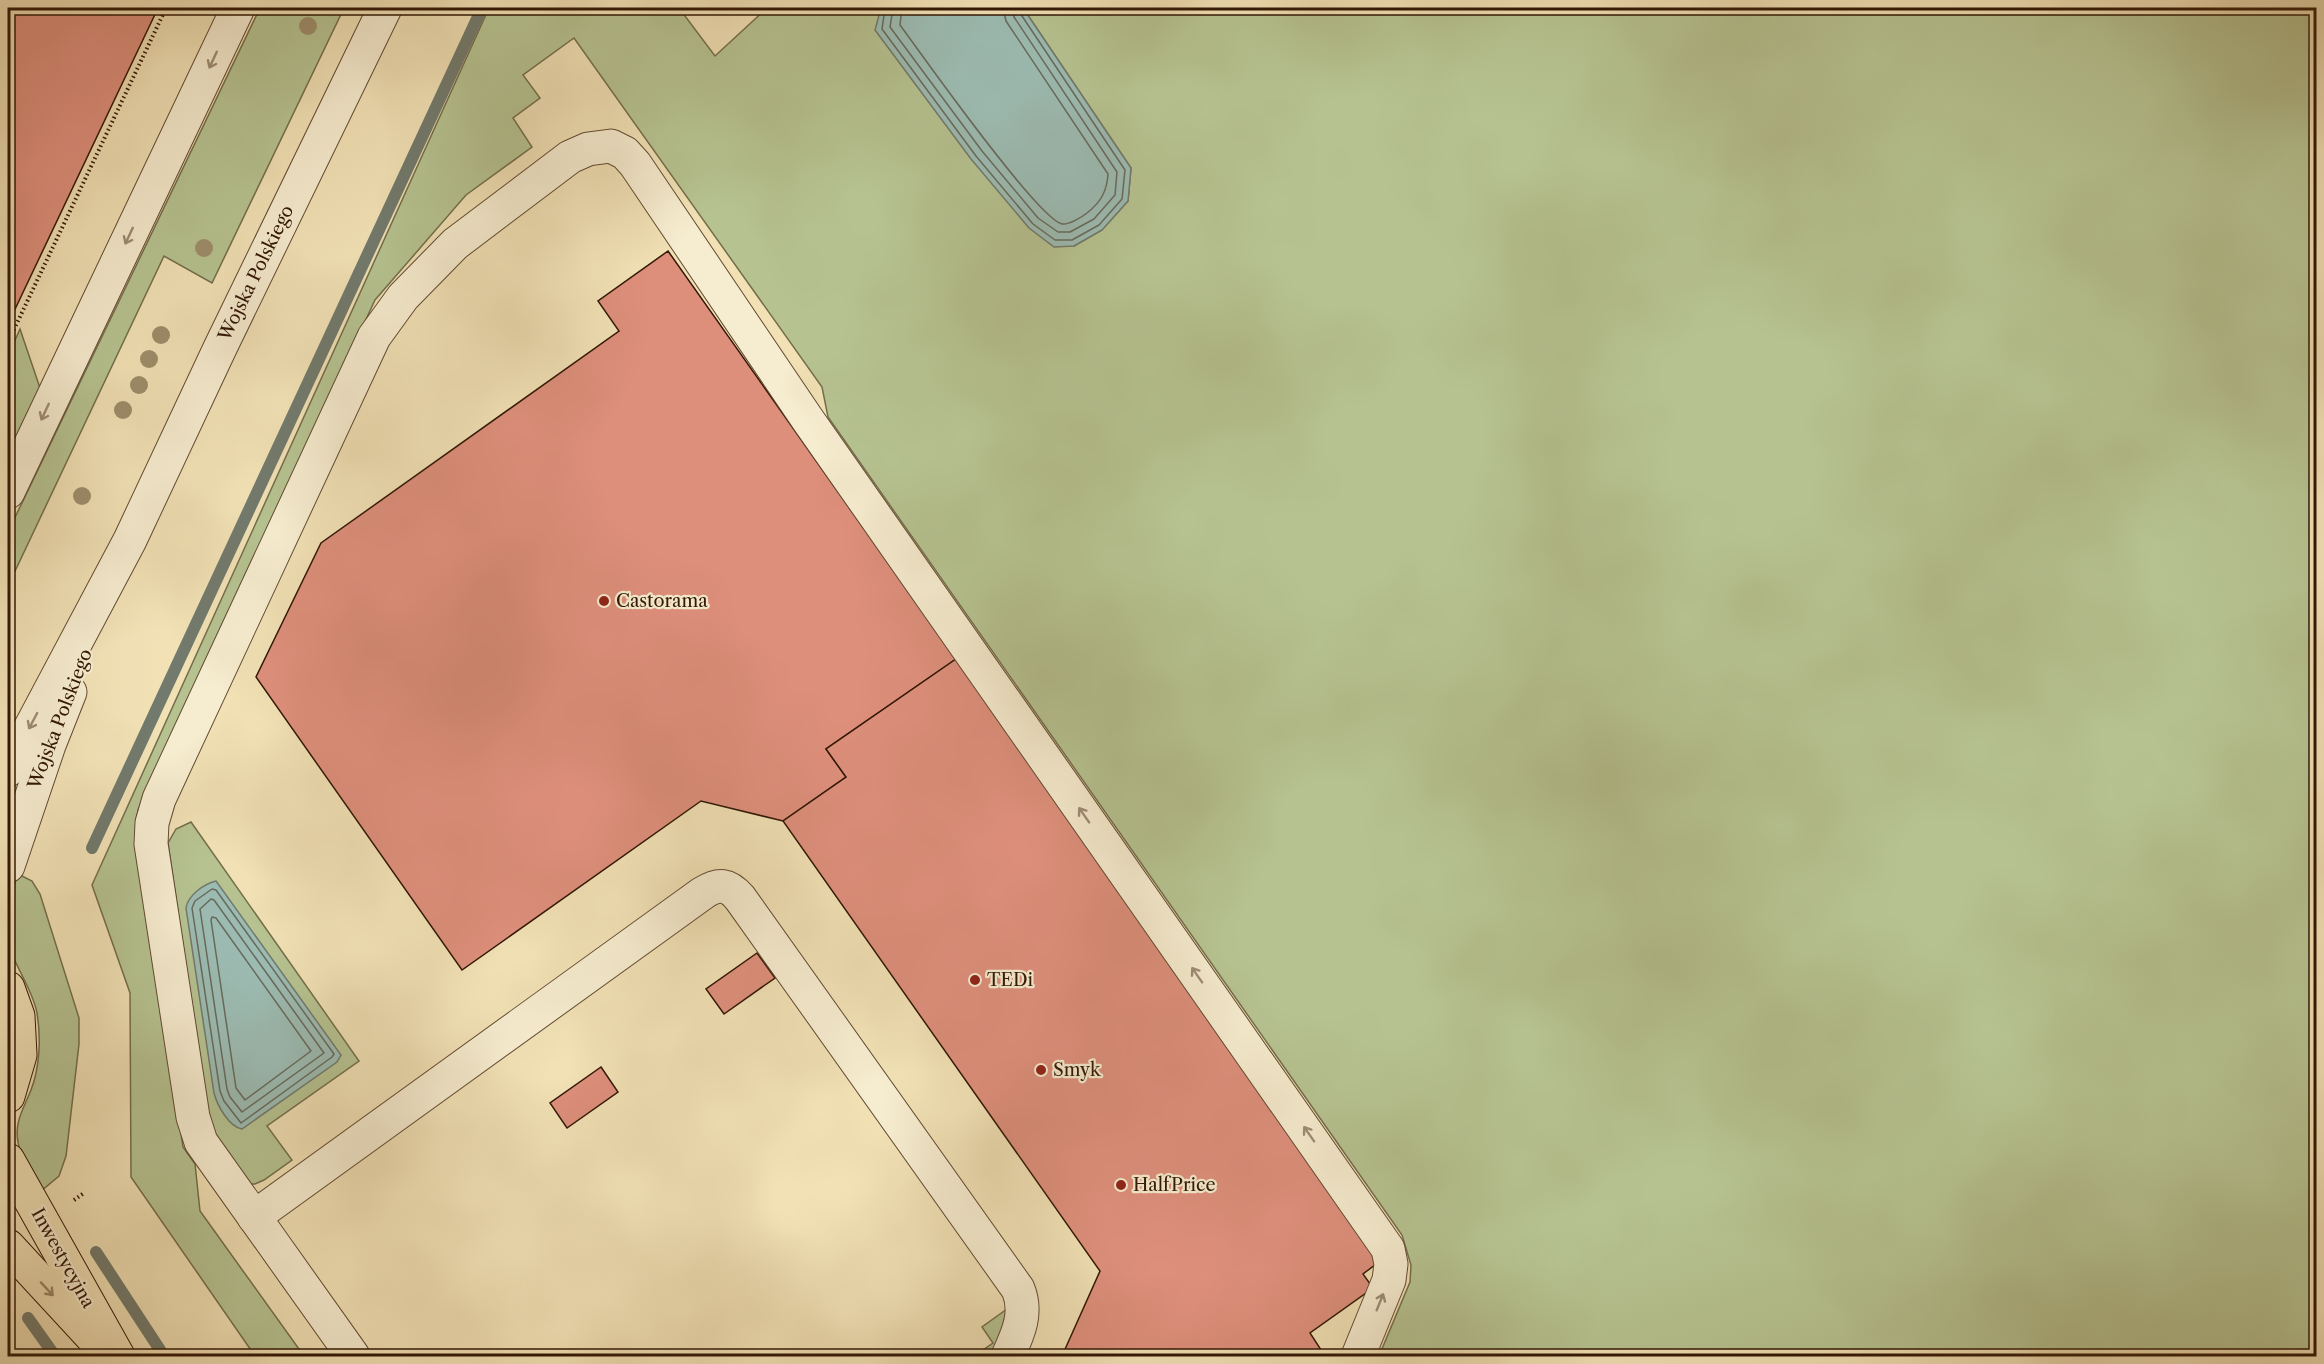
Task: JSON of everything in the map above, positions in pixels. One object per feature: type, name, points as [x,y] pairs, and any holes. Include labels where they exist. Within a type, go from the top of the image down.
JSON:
[{"type":"main road","points":[[8,988],[18,1016],[20,1055],[8,1096]]},
{"type":"main road","name":"Inwestycyjna","points":[[8,1160],[118,1356]]},
{"type":"main road","name":"Inwestycyjna","points":[[8,1246],[111,1356]]},
{"type":"street","points":[[8,492],[238,8]]},
{"type":"street","name":"Wojska Polskiego","points":[[8,770],[130,540],[220,348],[385,8]]},
{"type":"street","points":[[353,1356],[201,1142],[194,1117],[151,844],[152,823],[159,799],[374,337],[403,297],[455,244],[570,157],[588,149],[611,146],[625,153],[658,196],[821,439],[1388,1249],[1391,1264],[1389,1280],[1358,1356]]},
{"type":"street","name":"Wojska Polskiego","points":[[8,866],[49,745],[130,540]]},
{"type":"street","points":[[254,1217],[703,893],[713,886],[724,885],[740,898],[1018,1289],[1023,1313],[1008,1356]]},
{"type":"path","points":[[8,342],[166,8]]},
{"type":"green space","points":[[260,8],[344,8],[212,283],[164,256],[8,586],[8,532]]},
{"type":"green space","points":[[489,8],[679,8],[715,56],[767,8],[881,8],[879,10],[1074,246],[1102,230],[1128,201],[1131,168],[1023,8],[2316,8],[2316,1356],[1379,1356],[1410,1282],[1411,1265],[1402,1235],[828,417],[822,387],[574,38],[523,75],[540,98],[513,118],[532,147],[466,195],[375,300],[138,810],[136,825],[183,1147],[195,1164],[200,1211],[304,1356],[255,1356],[131,1177],[130,993],[92,885]]},
{"type":"green space","points":[[20,329],[40,388],[8,459],[8,356]]},
{"type":"green space","points":[[191,822],[359,1061],[267,1126],[292,1160],[255,1184],[247,1184],[209,1124],[168,843],[176,829]]},
{"type":"green space","points":[[18,874],[32,881],[40,894],[79,1018],[79,1044],[66,1156],[59,1176],[41,1191],[24,1162],[17,1135],[20,1115],[36,1072],[39,1042],[35,1005],[12,954],[7,934],[9,904]]},
{"type":"green space","points":[[1007,1309],[995,1356],[974,1356],[993,1343],[982,1327]]},
{"type":"water","points":[[881,8],[1023,8],[1131,168],[1128,201],[1102,230],[1074,246],[1054,247],[1029,228],[971,159],[875,30]]},
{"type":"water","points":[[216,881],[341,1055],[337,1062],[242,1129],[228,1120],[214,1093],[186,908],[187,903],[197,891]]},
{"type":"building","points":[[8,8],[158,8],[8,324]]},
{"type":"building","name":"Castorama","points":[[668,251],[956,659],[826,749],[846,777],[783,821],[701,801],[462,970],[256,677],[321,543],[619,331],[598,301]]},
{"type":"building","points":[[956,659],[1380,1261],[1363,1274],[1373,1288],[1310,1333],[1325,1356],[1062,1356],[1100,1271],[783,821],[846,777],[826,749]]},
{"type":"building","points":[[757,953],[775,978],[724,1014],[706,989]]},
{"type":"building","points":[[601,1067],[618,1092],[567,1128],[550,1103]]},
{"type":"waterway","points":[[92,848],[482,8]]},
{"type":"waterway","points":[[96,1252],[164,1356]]},
{"type":"waterway","points":[[28,1318],[55,1356]]},
{"type":"place","name":"Castorama","points":[[604,601]]},
{"type":"place","name":"TEDi","points":[[975,980]]},
{"type":"place","name":"Smyk","points":[[1041,1070]]},
{"type":"place","name":"HalfPrice","points":[[1121,1185]]}]
